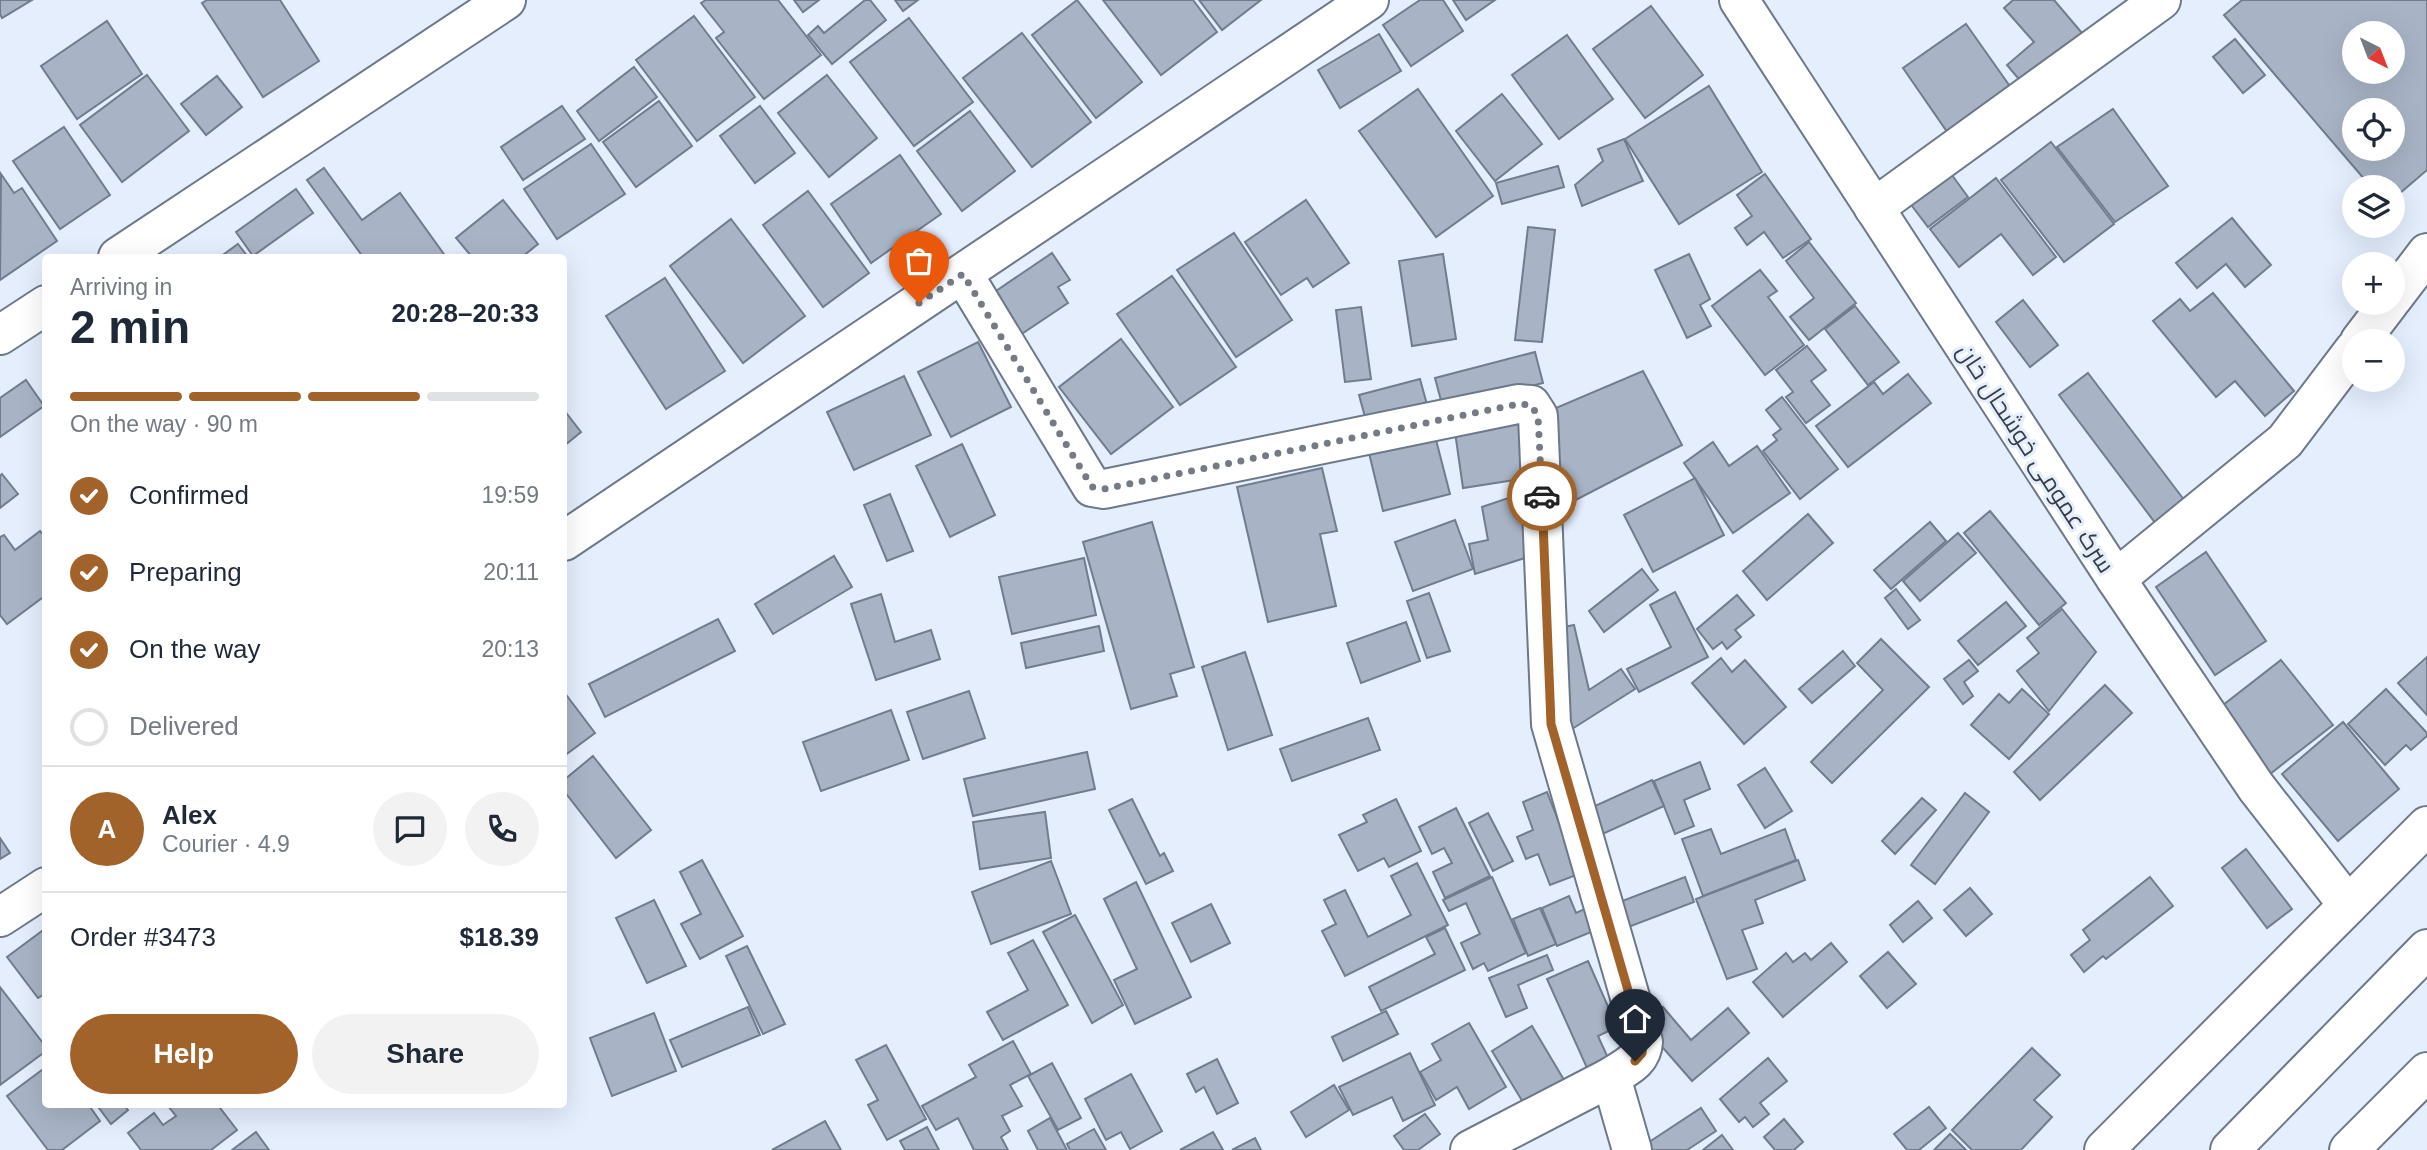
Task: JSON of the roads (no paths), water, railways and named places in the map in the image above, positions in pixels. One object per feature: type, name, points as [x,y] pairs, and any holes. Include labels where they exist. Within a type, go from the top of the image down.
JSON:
[{"type":"street","points":[[123,254],[506,0]]},
{"type":"street","points":[[567,539],[1369,0]]},
{"type":"street","name":"سرک عمومی خوشحال خان","points":[[1739,0],[2116,579],[2256,787],[2348,905]]},
{"type":"street","points":[[1874,208],[2161,0]]},
{"type":"street","points":[[2405,282],[2427,253]]},
{"type":"street","points":[[963,274],[1092,487],[1104,489],[1518,404],[1531,405],[1538,416],[1551,724],[1643,1042],[1642,1053],[1611,1077],[1470,1150]]},
{"type":"street","points":[[0,335],[42,308]]},
{"type":"street","points":[[2369,329],[2380,315]]},
{"type":"street","points":[[2116,579],[2285,440],[2342,366]]},
{"type":"street","points":[[2104,1150],[2427,826]]},
{"type":"street","points":[[0,917],[42,890]]},
{"type":"street","points":[[2230,1150],[2427,949]]},
{"type":"street","points":[[2349,1150],[2427,1073]]},
{"type":"street","points":[[1611,1077],[1632,1150]]}]
